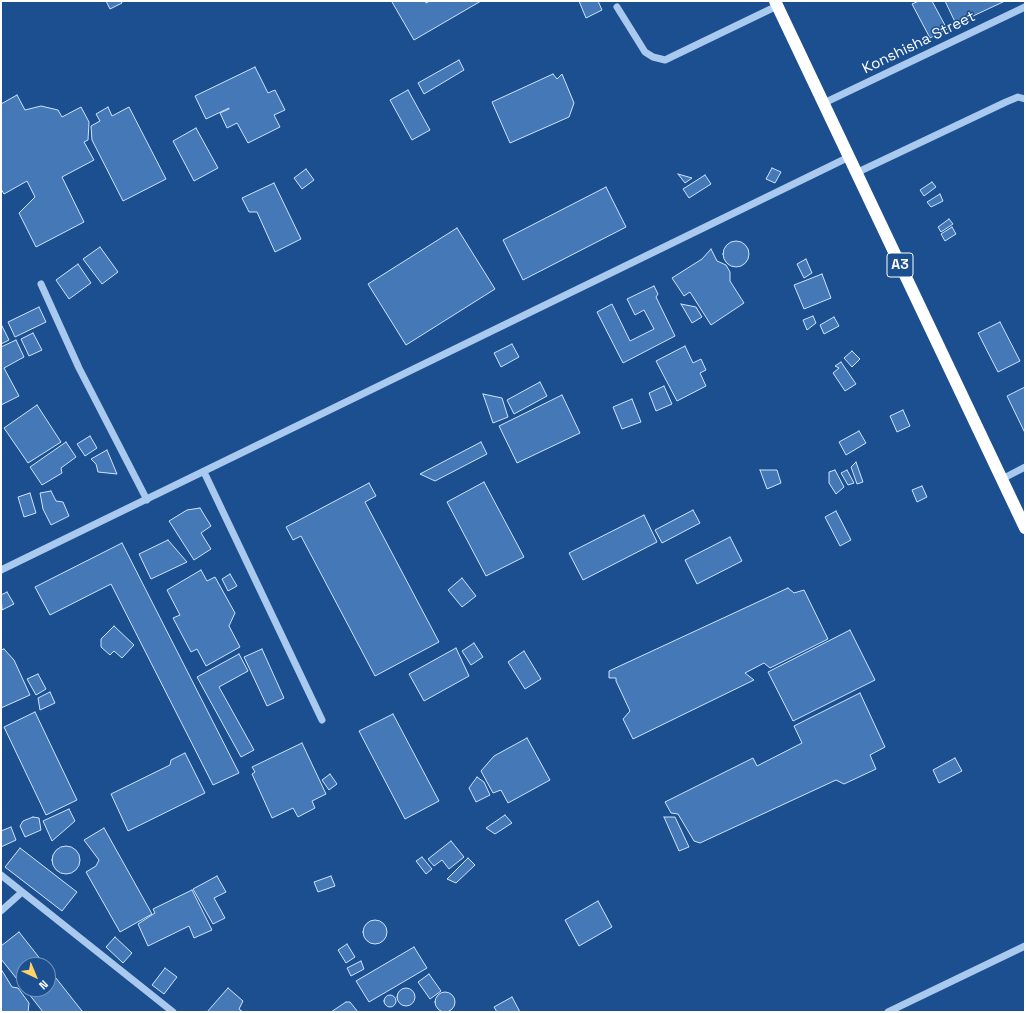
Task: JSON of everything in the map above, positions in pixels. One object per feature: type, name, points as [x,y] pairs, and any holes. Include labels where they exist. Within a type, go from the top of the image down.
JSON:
[{"type":"highway","name":"A3","points":[[776,4],[1025,528]]},
{"type":"street","points":[[617,7],[645,52],[653,57],[665,60],[776,4]]},
{"type":"street","name":"Konshisha Street","points":[[824,103],[1025,7]]},
{"type":"street","points":[[856,173],[1006,102],[1018,97],[1025,99]]},
{"type":"street","points":[[1,570],[849,158]]},
{"type":"street","points":[[41,284],[79,368],[147,500]]},
{"type":"street","points":[[1002,479],[1025,467]]},
{"type":"street","points":[[204,472],[322,720]]},
{"type":"street","points":[[1,875],[21,893],[173,1012]]},
{"type":"street","points":[[1,911],[21,893]]},
{"type":"street","points":[[888,1012],[1025,946]]},
{"type":"building","points":[[106,1],[121,1],[122,3],[110,9]]},
{"type":"building","points":[[425,1],[426,3],[430,1],[481,1],[414,40],[392,2]]},
{"type":"building","points":[[579,1],[598,1],[602,10],[586,18]]},
{"type":"building","points":[[919,1],[932,1],[947,29],[930,38],[912,4]]},
{"type":"building","points":[[945,1],[1005,1],[956,24]]},
{"type":"building","points":[[459,60],[464,70],[424,94],[418,83]]},
{"type":"building","points":[[255,67],[268,93],[275,90],[285,110],[274,115],[280,127],[248,143],[237,123],[227,128],[220,113],[229,108],[206,119],[195,96]]},
{"type":"building","points":[[553,74],[557,79],[562,74],[574,103],[569,117],[510,143],[492,102]]},
{"type":"building","points":[[408,90],[430,130],[412,140],[390,100]]},
{"type":"building","points":[[17,95],[25,110],[41,106],[58,110],[62,117],[81,107],[89,122],[88,140],[84,142],[94,160],[62,177],[84,222],[36,247],[19,213],[35,197],[27,181],[4,194],[1,189],[1,104]]},
{"type":"building","points":[[108,107],[112,116],[129,107],[166,179],[123,201],[92,140],[91,126],[100,121],[96,114]]},
{"type":"building","points":[[196,128],[218,168],[194,181],[173,141]]},
{"type":"building","points":[[772,168],[781,172],[775,183],[766,179]]},
{"type":"building","points":[[306,169],[314,180],[302,189],[294,178]]},
{"type":"building","points":[[678,174],[692,178],[685,183]]},
{"type":"building","points":[[705,175],[711,184],[689,198],[683,189]]},
{"type":"building","points":[[932,182],[936,187],[924,196],[920,190]]},
{"type":"building","points":[[274,183],[301,239],[275,252],[257,212],[249,212],[242,198]]},
{"type":"building","points":[[606,187],[626,227],[523,280],[503,240]]},
{"type":"building","points":[[940,194],[943,201],[931,207],[927,202]]},
{"type":"building","points":[[949,219],[953,224],[941,232],[938,227]]},
{"type":"building","points":[[952,227],[956,234],[945,241],[941,234]]},
{"type":"building","points":[[457,228],[495,289],[406,345],[368,284]]},
{"type":"building","points":[[736,241],[745,245],[749,254],[745,263],[736,267],[727,263],[723,254],[727,245]]},
{"type":"building","points":[[100,247],[118,272],[102,284],[83,259]]},
{"type":"building","points":[[711,249],[717,261],[726,265],[730,272],[730,281],[744,303],[711,325],[690,292],[684,296],[672,278],[702,259]]},
{"type":"building","points":[[806,259],[812,273],[804,278],[797,264]]},
{"type":"building","points":[[78,264],[91,283],[69,299],[56,280]]},
{"type":"building","points":[[822,274],[831,298],[804,309],[794,285]]},
{"type":"building","points":[[654,286],[658,294],[656,297],[675,336],[623,363],[597,312],[612,304],[630,341],[654,329],[644,310],[635,315],[627,299]]},
{"type":"building","points":[[681,304],[696,307],[702,317],[692,323]]},
{"type":"building","points":[[39,307],[46,322],[15,337],[8,322]]},
{"type":"building","points":[[813,316],[816,323],[807,330],[803,320]]},
{"type":"building","points":[[834,317],[839,326],[824,334],[820,325]]},
{"type":"building","points":[[1000,322],[1020,361],[998,372],[978,333]]},
{"type":"building","points":[[1,324],[9,340],[1,344]]},
{"type":"building","points":[[33,333],[42,350],[29,356],[21,339]]},
{"type":"building","points":[[16,340],[24,357],[4,368],[19,396],[1,405],[1,347]]},
{"type":"building","points":[[512,344],[519,357],[501,367],[494,353]]},
{"type":"building","points":[[685,346],[693,363],[701,359],[706,370],[700,373],[706,386],[677,401],[656,361]]},
{"type":"building","points":[[852,351],[860,359],[852,367],[844,358]]},
{"type":"building","points":[[841,362],[856,384],[845,391],[833,373],[839,368],[835,366]]},
{"type":"building","points":[[540,382],[547,396],[514,414],[507,400]]},
{"type":"building","points":[[664,386],[672,404],[656,411],[649,393]]},
{"type":"building","points":[[1025,387],[1025,433],[1007,396]]},
{"type":"building","points":[[483,394],[502,398],[508,417],[493,423]]},
{"type":"building","points":[[562,395],[580,433],[517,463],[499,426]]},
{"type":"building","points":[[632,399],[641,422],[622,429],[613,407]]},
{"type":"building","points":[[37,405],[61,442],[28,463],[4,428]]},
{"type":"building","points":[[903,410],[910,426],[897,432],[890,416]]},
{"type":"building","points":[[859,431],[866,443],[846,455],[839,442]]},
{"type":"building","points":[[90,436],[97,448],[85,456],[77,444]]},
{"type":"building","points":[[66,442],[76,457],[61,468],[62,473],[42,485],[30,467]]},
{"type":"building","points":[[481,442],[487,454],[435,481],[420,474]]},
{"type":"building","points":[[107,450],[117,474],[98,472],[96,464],[91,459]]},
{"type":"building","points":[[856,462],[863,482],[857,484],[851,467]]},
{"type":"building","points":[[760,470],[777,470],[781,483],[767,489]]},
{"type":"building","points":[[835,470],[844,487],[836,494],[829,483],[829,472]]},
{"type":"building","points":[[847,470],[854,483],[848,485],[841,473]]},
{"type":"building","points":[[484,482],[524,557],[486,576],[447,502]]},
{"type":"building","points":[[369,483],[376,496],[365,502],[439,642],[375,676],[301,536],[293,540],[286,527]]},
{"type":"building","points":[[922,486],[927,497],[917,502],[912,490]]},
{"type":"building","points":[[51,491],[56,501],[63,502],[69,516],[51,525],[43,509],[40,493]]},
{"type":"building","points":[[30,493],[36,513],[24,517],[18,497]]},
{"type":"building","points":[[200,508],[211,526],[201,533],[211,549],[194,560],[169,521],[187,510]]},
{"type":"building","points":[[693,510],[700,523],[662,543],[655,530]]},
{"type":"building","points":[[836,511],[851,540],[840,546],[825,517]]},
{"type":"building","points":[[644,515],[657,542],[583,580],[569,553]]},
{"type":"building","points":[[730,537],[742,561],[697,584],[685,560]]},
{"type":"building","points":[[168,540],[187,562],[151,579],[139,554]]},
{"type":"building","points":[[122,543],[239,773],[213,785],[111,584],[50,615],[35,587]]},
{"type":"building","points":[[201,570],[207,581],[215,577],[235,613],[229,626],[240,647],[206,666],[197,649],[191,652],[173,618],[180,615],[167,590]]},
{"type":"building","points":[[230,574],[237,586],[228,591],[222,579]]},
{"type":"building","points":[[462,578],[476,596],[462,607],[448,590]]},
{"type":"building","points":[[788,588],[794,593],[804,590],[828,639],[770,668],[764,663],[745,673],[754,680],[633,739],[623,719],[630,711],[616,678],[609,678],[609,671]]},
{"type":"building","points":[[7,592],[14,604],[2,610],[1,595]]},
{"type":"building","points":[[114,626],[134,645],[122,658],[114,651],[110,655],[101,647],[101,639]]},
{"type":"building","points":[[850,630],[875,680],[793,721],[768,672]]},
{"type":"building","points":[[474,643],[483,657],[471,665],[462,651]]},
{"type":"building","points":[[456,648],[469,676],[424,701],[409,674]]},
{"type":"building","points":[[4,649],[14,660],[30,695],[1,708],[1,650]]},
{"type":"building","points":[[262,649],[284,698],[267,706],[244,657]]},
{"type":"building","points":[[524,651],[541,679],[525,689],[508,662]]},
{"type":"building","points":[[239,654],[248,671],[219,687],[254,750],[241,757],[197,677]]},
{"type":"building","points":[[38,674],[46,689],[36,695],[27,679]]},
{"type":"building","points":[[50,692],[55,703],[40,710],[38,698]]},
{"type":"building","points":[[860,693],[885,747],[870,755],[876,769],[844,784],[836,780],[700,843],[694,841],[678,814],[671,813],[665,802],[753,758],[757,766],[802,743],[794,726]]},
{"type":"building","points":[[35,712],[77,800],[46,815],[4,727]]},
{"type":"building","points":[[393,714],[439,801],[405,819],[359,731]]},
{"type":"building","points":[[527,738],[550,780],[508,803],[501,790],[493,793],[481,771],[494,756]]},
{"type":"building","points":[[302,743],[326,794],[312,801],[315,808],[298,817],[293,808],[272,818],[252,774],[255,772],[252,767]]},
{"type":"building","points":[[185,753],[205,793],[128,831],[111,794],[170,765],[171,760]]},
{"type":"building","points":[[955,758],[962,771],[939,783],[933,770]]},
{"type":"building","points":[[330,774],[337,784],[329,790],[322,780]]},
{"type":"building","points":[[477,777],[484,782],[490,795],[476,802],[469,788]]},
{"type":"building","points":[[69,809],[75,821],[52,841],[43,821]]},
{"type":"building","points":[[505,815],[512,823],[495,834],[486,828]]},
{"type":"building","points":[[33,817],[39,818],[41,830],[25,837],[20,826],[23,821]]},
{"type":"building","points":[[664,817],[675,817],[689,847],[679,851]]},
{"type":"building","points":[[11,827],[16,840],[1,847],[1,831]]},
{"type":"building","points":[[104,828],[152,914],[120,932],[86,872],[96,866],[99,860],[84,840]]},
{"type":"building","points":[[451,841],[464,857],[449,869],[442,860],[434,866],[428,859]]},
{"type":"building","points":[[66,846],[72,847],[76,850],[79,854],[79,866],[76,870],[72,873],[66,874],[60,873],[56,870],[53,866],[52,860],[53,854],[56,850],[60,847]]},
{"type":"building","points":[[20,848],[77,892],[62,911],[5,867]]},
{"type":"building","points":[[422,857],[432,869],[426,874],[416,861]]},
{"type":"building","points":[[468,858],[475,865],[456,883],[447,879]]},
{"type":"building","points":[[217,876],[226,892],[214,898],[225,918],[213,924],[193,889]]},
{"type":"building","points":[[331,876],[335,886],[318,892],[314,882]]},
{"type":"building","points":[[192,890],[212,930],[194,938],[189,926],[148,946],[138,924],[155,913],[153,909]]},
{"type":"building","points":[[598,901],[612,927],[579,946],[565,920]]},
{"type":"building","points":[[375,920],[383,924],[387,932],[383,940],[375,944],[367,940],[363,932],[367,924]]},
{"type":"building","points":[[19,932],[39,957],[16,957],[16,978],[1,959],[1,946]]},
{"type":"building","points":[[115,937],[132,953],[123,963],[106,947]]},
{"type":"building","points":[[347,944],[355,957],[346,963],[338,950]]},
{"type":"building","points":[[414,947],[427,968],[369,1002],[356,981]]},
{"type":"building","points":[[361,961],[364,969],[351,976],[347,968]]},
{"type":"building","points":[[165,968],[177,977],[164,994],[152,985]]},
{"type":"building","points":[[1,969],[12,987],[16,988],[16,997],[25,997],[29,1003],[28,1012],[1,1012]]},
{"type":"building","points":[[429,974],[441,991],[430,999],[418,982]]},
{"type":"building","points":[[56,978],[82,1011],[80,1012],[43,1012],[31,997],[56,997]]},
{"type":"building","points":[[228,988],[243,1001],[239,1009],[243,1012],[207,1012]]},
{"type":"building","points":[[406,988],[412,991],[415,997],[412,1003],[406,1006],[400,1003],[397,997],[400,991]]},
{"type":"building","points":[[445,992],[452,995],[455,1002],[452,1009],[445,1012],[438,1009],[435,1002],[438,995]]},
{"type":"building","points":[[392,995],[395,996],[395,1006],[388,1007],[385,1006],[384,999],[385,996]]},
{"type":"building","points":[[512,997],[520,1012],[497,1012],[494,1007]]},
{"type":"building","points":[[346,1002],[350,1002],[358,1012],[331,1012]]}]
